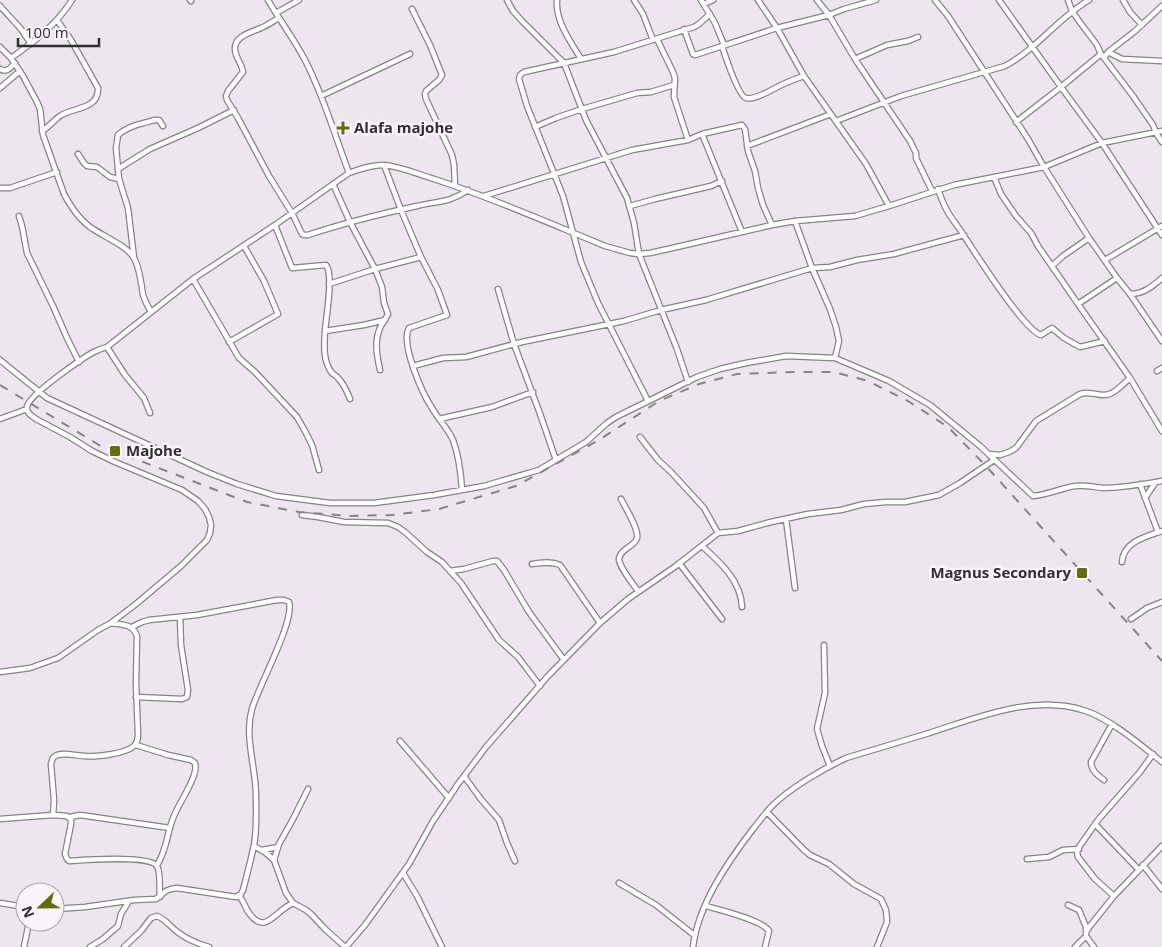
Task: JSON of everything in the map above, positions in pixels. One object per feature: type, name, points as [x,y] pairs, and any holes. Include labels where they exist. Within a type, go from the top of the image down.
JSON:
[{"type":"street","points":[[268,0],[306,62],[350,173]]},
{"type":"street","points":[[276,13],[299,0]]},
{"type":"street","points":[[507,0],[513,11],[522,21],[564,63],[582,109],[630,206],[639,254],[688,382]]},
{"type":"street","points":[[557,0],[560,21],[581,59]]},
{"type":"street","points":[[634,0],[674,72],[675,103],[688,140]]},
{"type":"street","points":[[713,0],[702,2],[710,14],[739,90],[746,98],[766,93],[784,83],[804,76]]},
{"type":"street","points":[[758,0],[777,28],[804,76],[866,164],[889,206]]},
{"type":"street","points":[[817,0],[829,15],[855,59],[910,141],[916,153],[916,158],[949,214],[981,263],[1012,305],[1041,335],[1052,328],[1064,338],[1080,347],[1105,341]]},
{"type":"street","points":[[684,29],[695,55],[777,28],[829,15],[876,0]]},
{"type":"street","points":[[935,0],[948,16],[985,72],[1089,238],[1162,341]]},
{"type":"street","points":[[999,0],[1102,143],[1160,228],[1162,235]]},
{"type":"street","points":[[1068,0],[1072,11],[1153,125],[1162,142]]},
{"type":"street","points":[[836,121],[901,96],[1005,66],[1033,47],[1072,11],[1088,0]]},
{"type":"street","points":[[1124,0],[1130,12],[1142,25]]},
{"type":"street","points":[[11,58],[31,44],[57,20],[70,1]]},
{"type":"street","points":[[0,6],[21,29],[31,44]]},
{"type":"street","points":[[1016,122],[1103,56],[1142,25],[1162,6]]},
{"type":"street","points":[[412,9],[441,70],[441,78],[425,94],[452,155],[455,186]]},
{"type":"street","points":[[648,401],[598,303],[581,262],[563,196],[535,127],[519,79],[524,72],[614,52],[655,39],[699,24],[710,14]]},
{"type":"street","points":[[279,18],[245,35],[235,44],[236,54],[243,70],[226,96],[302,234],[454,199],[468,190]]},
{"type":"street","points":[[42,131],[58,117],[92,103],[98,93],[98,88],[57,20]]},
{"type":"street","points":[[855,59],[887,45],[918,37]]},
{"type":"street","points":[[0,47],[20,71],[37,102],[42,131],[68,201],[82,220],[118,244],[134,258]]},
{"type":"street","points":[[1108,52],[1122,59],[1162,61]]},
{"type":"street","points":[[321,96],[410,54]]},
{"type":"street","points":[[0,69],[7,71],[14,63]]},
{"type":"street","points":[[0,88],[20,71]]},
{"type":"street","points":[[535,127],[582,109],[637,93],[651,92],[674,86]]},
{"type":"street","points":[[118,169],[150,149],[234,110]]},
{"type":"street","points":[[747,146],[831,114]]},
{"type":"street","points":[[151,312],[144,298],[134,258],[128,208],[119,179],[116,148],[118,135],[121,132],[155,120],[159,120],[163,126]]},
{"type":"street","points":[[484,196],[632,150],[688,140],[702,134],[742,125],[745,129],[747,146],[763,205],[772,225]]},
{"type":"street","points":[[27,409],[29,402],[39,392],[79,362],[96,351],[107,347],[193,279],[333,184],[362,168],[384,165],[402,169],[484,196],[605,246],[639,254],[668,250],[772,225],[855,216],[954,184],[994,178],[1044,167],[1102,143],[1162,131]]},
{"type":"street","points":[[702,134],[742,232]]},
{"type":"street","points":[[78,154],[87,166],[97,167],[110,176],[119,179]]},
{"type":"street","points":[[384,165],[400,210],[438,290],[447,315],[409,328],[407,330],[407,343],[413,366],[425,396],[453,440],[460,469],[462,490]]},
{"type":"street","points":[[0,188],[10,188],[57,172]]},
{"type":"street","points":[[994,178],[1016,216],[1031,233],[1105,341],[1162,431]]},
{"type":"street","points":[[630,206],[711,186],[722,181]]},
{"type":"street","points":[[333,184],[382,287],[384,303],[388,311],[379,330],[376,348],[380,370]]},
{"type":"street","points":[[20,216],[27,253],[79,362]]},
{"type":"street","points":[[795,221],[812,268],[830,309],[838,335],[839,341],[834,358]]},
{"type":"street","points":[[276,224],[292,268],[326,266],[328,268],[329,284],[325,332],[326,360],[332,373],[344,384],[350,398]]},
{"type":"street","points":[[1105,260],[1160,228]]},
{"type":"street","points":[[413,366],[443,358],[466,357],[514,344],[609,324],[706,300],[812,268],[830,267],[894,254],[964,235]]},
{"type":"street","points":[[1052,266],[1089,238]]},
{"type":"street","points":[[229,342],[278,314],[264,281],[244,246]]},
{"type":"street","points":[[329,284],[421,257]]},
{"type":"street","points":[[1078,304],[1117,278]]},
{"type":"street","points":[[1130,294],[1142,292],[1162,278]]},
{"type":"street","points":[[193,279],[239,358],[255,372],[297,417],[312,445],[319,470]]},
{"type":"street","points":[[498,289],[514,344],[533,392],[556,460]]},
{"type":"street","points":[[325,332],[364,326],[385,320]]},
{"type":"street","points":[[107,347],[130,382],[144,398],[150,413]]},
{"type":"street","points":[[0,360],[47,398],[207,472],[276,496],[330,503],[374,503],[434,495],[484,486],[539,470],[586,442],[610,420],[697,377],[720,369],[786,356],[834,358],[889,381],[930,405],[989,454],[1033,496],[1040,496],[1076,486],[1101,488],[1162,482]]},
{"type":"street","points":[[989,454],[1000,455],[1016,448],[1036,421],[1080,394],[1086,392],[1110,394],[1130,378]]},
{"type":"street","points":[[439,419],[492,407],[533,392]]},
{"type":"street","points":[[0,419],[27,409]]},
{"type":"street","points":[[0,672],[30,668],[58,658],[111,623],[196,552],[207,540],[211,525],[205,509],[198,501],[182,490],[92,451],[36,419],[27,409]]},
{"type":"street","points":[[640,438],[658,460],[704,508],[718,533]]},
{"type":"street","points":[[254,846],[274,860],[286,894],[293,903],[311,914],[346,947],[365,925],[403,873],[449,798],[503,726],[600,623],[638,591],[718,533],[738,531],[756,525],[864,504],[905,502],[939,495],[994,460]]},
{"type":"street","points":[[1144,498],[1155,482]]},
{"type":"street","points":[[1122,562],[1123,553],[1129,546],[1160,531],[1144,498],[1140,484]]},
{"type":"street","points":[[621,499],[637,535],[635,542],[621,554],[619,560],[621,567],[638,591]]},
{"type":"street","points":[[302,515],[344,522],[384,523],[405,532],[427,552],[442,562],[461,583],[499,640],[518,657],[540,686]]},
{"type":"street","points":[[786,519],[795,588]]},
{"type":"street","points":[[702,546],[728,571],[739,589],[742,607]]},
{"type":"street","points":[[450,571],[493,561],[500,564],[529,612],[564,660]]},
{"type":"street","points":[[532,564],[549,562],[560,565],[600,623]]},
{"type":"street","points":[[679,563],[722,619]]},
{"type":"street","points":[[65,909],[156,899],[166,891],[177,888],[239,896],[243,890],[254,846],[256,796],[250,738],[251,716],[255,700],[285,630],[290,604],[288,601],[277,600],[203,614],[149,620],[132,627],[111,623]]},
{"type":"street","points":[[1131,619],[1147,608],[1162,602]]},
{"type":"street","points":[[136,697],[182,699],[188,697],[181,646],[180,617]]},
{"type":"street","points":[[132,627],[138,636],[136,697],[138,734],[136,745]]},
{"type":"street","points":[[824,645],[825,693],[817,729],[830,766]]},
{"type":"street","points":[[692,947],[699,920],[724,869],[767,812],[782,798],[830,766],[846,758],[990,714],[1030,705],[1047,704],[1074,708],[1096,715],[1112,724],[1162,762]]},
{"type":"street","points":[[1104,780],[1092,770],[1091,762],[1112,724]]},
{"type":"street","points":[[400,741],[449,798]]},
{"type":"street","points":[[53,815],[52,764],[54,756],[62,754],[91,756],[107,754],[125,750],[136,745],[191,760],[195,762],[196,766],[194,775],[177,811],[162,855],[156,865]]},
{"type":"street","points":[[1114,896],[1095,879],[1078,857],[1077,852],[1095,824],[1153,754]]},
{"type":"street","points":[[464,776],[499,820],[515,861]]},
{"type":"street","points":[[274,860],[278,847],[308,789]]},
{"type":"street","points":[[767,812],[810,855],[829,864],[854,884],[881,899],[886,910],[887,922],[877,947]]},
{"type":"street","points":[[0,819],[80,815],[170,828]]},
{"type":"street","points":[[70,817],[71,824],[65,854],[66,859],[69,861],[91,859],[148,861],[156,865],[158,869],[160,897]]},
{"type":"street","points":[[1095,824],[1139,870]]},
{"type":"street","points":[[1075,947],[1114,896],[1162,846]]},
{"type":"street","points":[[262,850],[278,847]]},
{"type":"street","points":[[1027,859],[1048,857],[1063,850],[1078,849]]},
{"type":"street","points":[[1144,865],[1162,889]]},
{"type":"street","points":[[403,873],[417,896],[442,947]]},
{"type":"street","points":[[619,883],[656,905],[694,935]]},
{"type":"street","points":[[239,896],[251,916],[263,923],[268,922],[293,903]]},
{"type":"street","points":[[90,947],[118,926],[121,914],[129,901]]},
{"type":"street","points":[[0,903],[15,905]]},
{"type":"street","points":[[1068,905],[1079,910],[1086,928],[1086,934],[1094,947]]},
{"type":"street","points":[[706,906],[737,915],[766,927],[769,931],[765,947]]},
{"type":"street","points":[[124,947],[152,918],[157,916],[164,919],[180,934],[209,947]]},
{"type":"street","points":[[24,947],[27,932]]},
{"type":"railway","points":[[0,385],[99,445],[247,502],[299,512],[350,516],[392,515],[439,509],[516,486],[599,440],[659,401],[699,384],[737,374],[834,372],[868,381],[908,401],[948,427],[986,466],[1162,661]]},
{"type":"place","name":"Alafa majohe","points":[[343,128]]},
{"type":"place","name":"Majohe","points":[[115,451]]},
{"type":"place","name":"Magnus Secondary","points":[[1082,573]]}]
